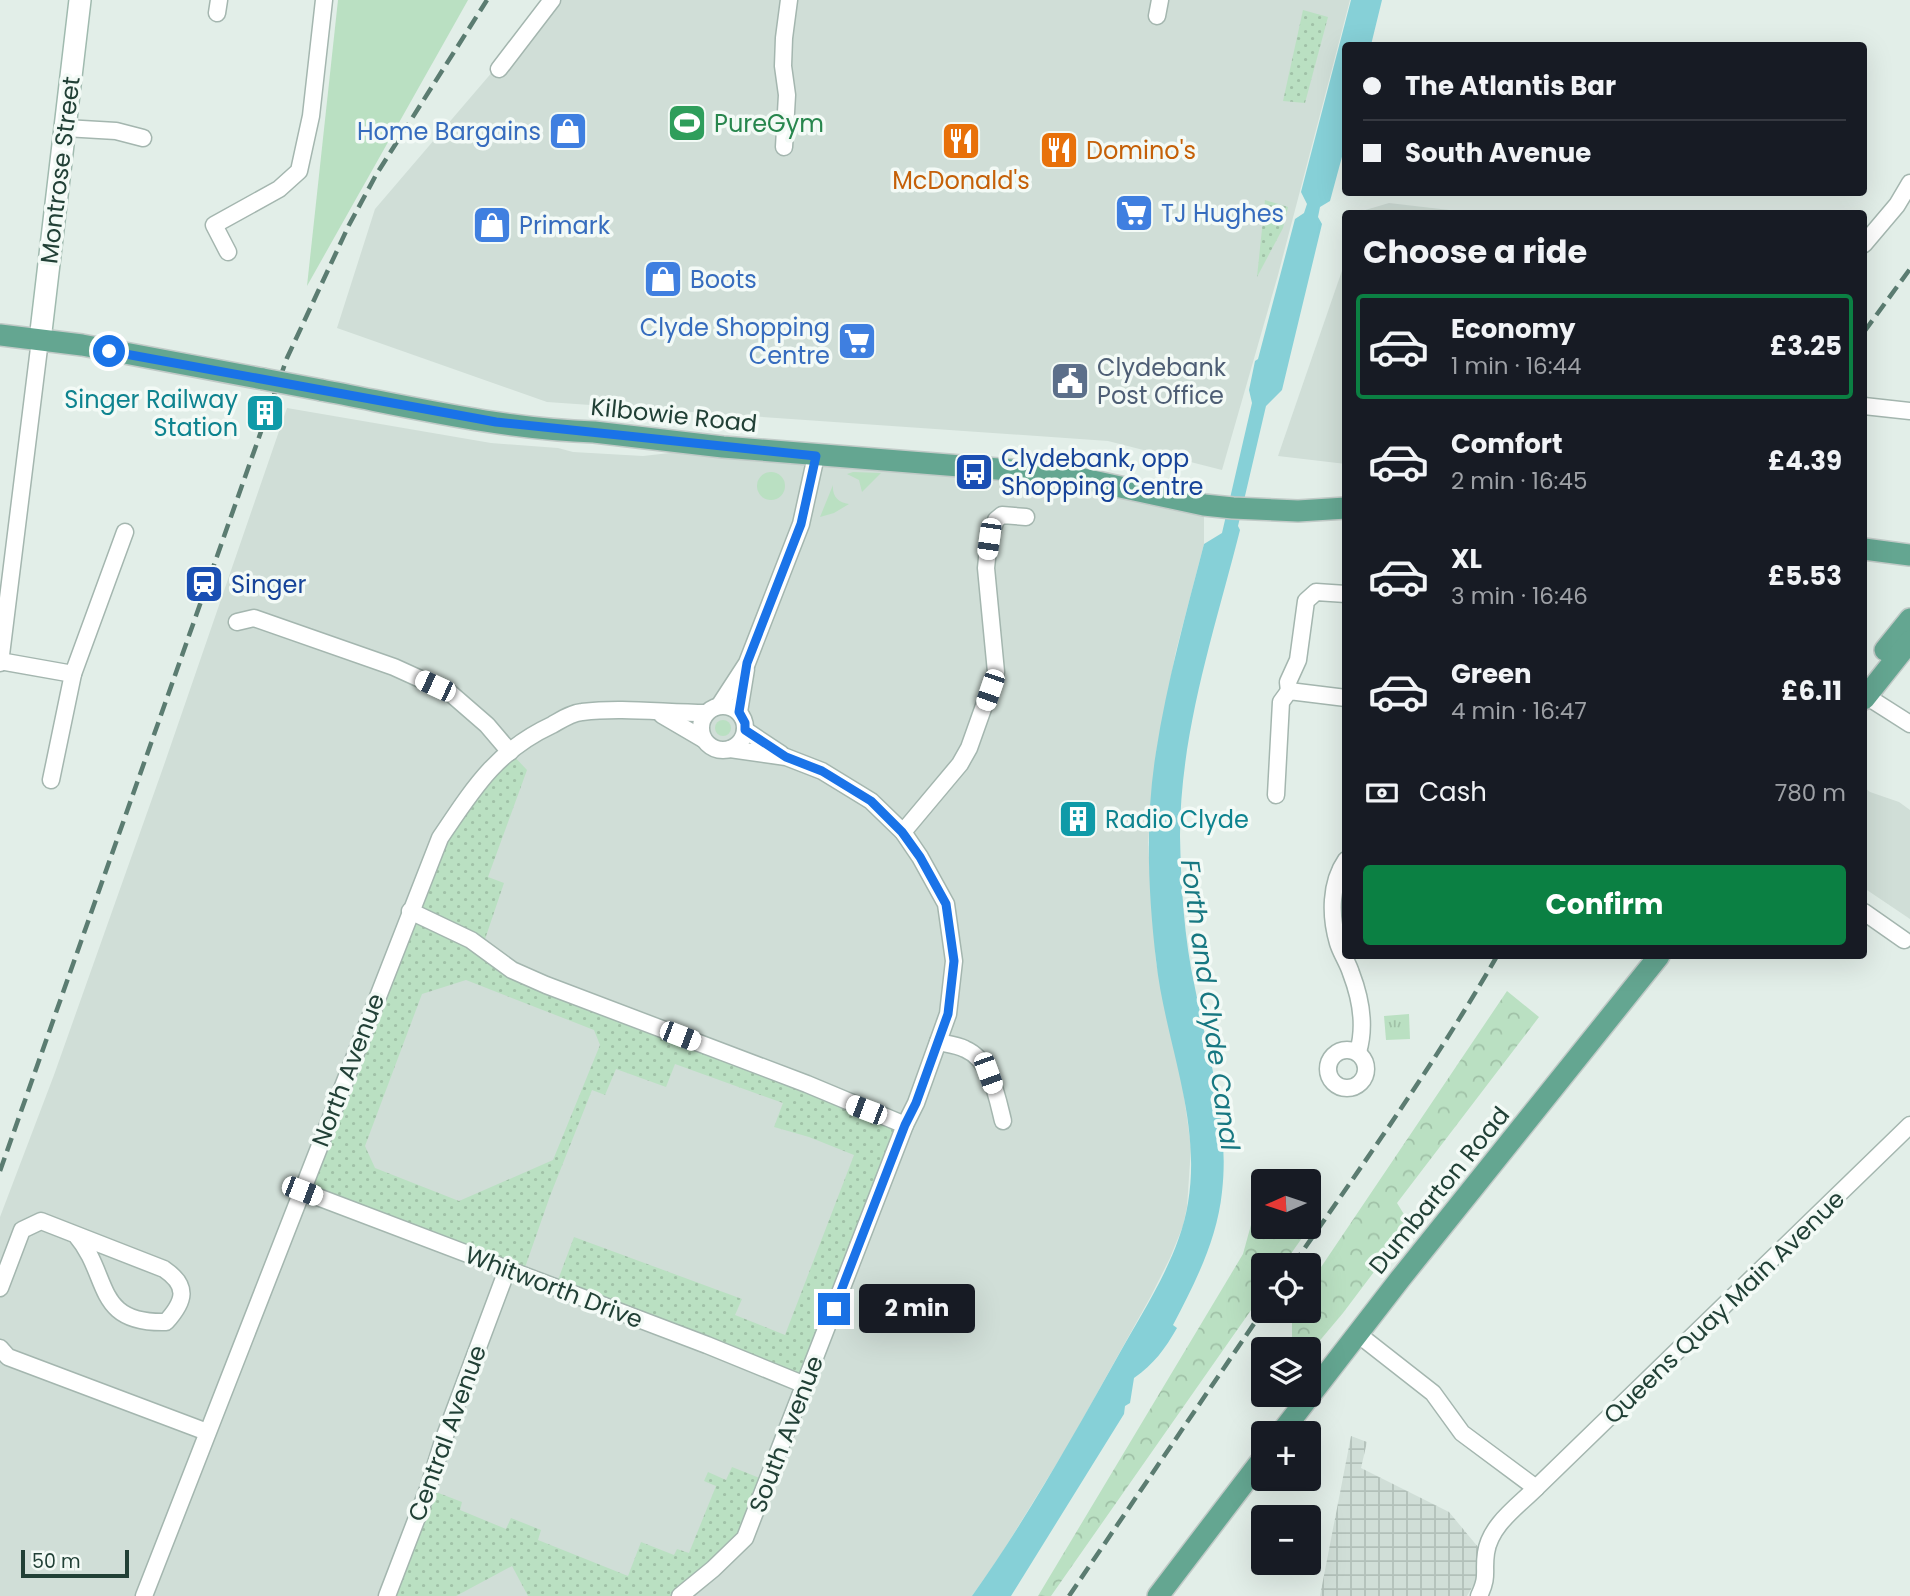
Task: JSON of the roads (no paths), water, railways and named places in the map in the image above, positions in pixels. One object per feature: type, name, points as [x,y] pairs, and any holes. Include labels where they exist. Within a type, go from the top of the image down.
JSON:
[{"type":"main road","name":"Kilbowie Road","points":[[0,335],[82,345],[532,427],[816,456],[1060,474],[1204,505],[1298,511],[1342,508]]},
{"type":"main road","points":[[1867,549],[1910,555]]},
{"type":"main road","points":[[1867,685],[1910,619]]},
{"type":"main road","points":[[1867,687],[1910,641]]},
{"type":"main road","name":"Dumbarton Road","points":[[1638,980],[1649,959]]},
{"type":"main road","name":"Dumbarton Road","points":[[1291,1421],[1384,1299],[1656,959]]},
{"type":"main road","points":[[1158,1596],[1251,1474]]},
{"type":"street","name":"Montrose Street","points":[[40,340],[80,0]]},
{"type":"street","points":[[228,252],[214,225],[279,188],[299,171],[311,116],[324,0]]},
{"type":"street","points":[[499,69],[552,0]]},
{"type":"street","points":[[784,147],[787,95],[783,66],[789,0]]},
{"type":"street","points":[[65,128],[116,131],[143,138]]},
{"type":"street","points":[[1867,240],[1897,205],[1910,183]]},
{"type":"street","points":[[40,340],[0,662],[73,674]]},
{"type":"street","points":[[1867,406],[1910,411]]},
{"type":"street","points":[[739,712],[747,663],[801,524],[816,456]]},
{"type":"street","points":[[902,832],[960,764],[969,748],[996,672],[986,568],[989,539],[996,520],[1002,515],[1026,517]]},
{"type":"street","points":[[51,780],[73,674],[125,532]]},
{"type":"street","points":[[1276,795],[1281,702],[1289,691],[1288,682],[1298,660],[1306,601],[1317,592],[1342,594]]},
{"type":"street","points":[[237,622],[254,618],[394,667],[449,692],[487,725],[510,751]]},
{"type":"street","points":[[712,710],[733,708],[739,712],[745,723],[741,742],[730,749],[715,749],[704,739],[701,726],[712,710],[747,663]]},
{"type":"street","points":[[1289,691],[1342,698]]},
{"type":"street","points":[[1867,692],[1910,724]]},
{"type":"street","name":"North Avenue","points":[[144,1596],[440,838],[478,781],[525,737],[578,712],[629,710],[660,713],[712,710]]},
{"type":"street","name":"North Avenue","points":[[660,713],[704,739]]},
{"type":"street","name":"South Avenue","points":[[680,1596],[745,1538],[905,1125],[916,1103],[948,1014],[954,961],[946,904],[920,857],[902,832],[871,801],[822,771],[786,757],[745,730]]},
{"type":"street","name":"South Avenue","points":[[730,749],[786,757]]},
{"type":"street","points":[[1342,866],[1338,871],[1332,900],[1338,943],[1342,952]]},
{"type":"street","points":[[410,911],[471,940],[512,970],[546,985],[807,1084],[905,1125]]},
{"type":"street","points":[[1867,914],[1904,940]]},
{"type":"street","points":[[1345,959],[1361,1005],[1363,1035],[1358,1052]]},
{"type":"street","points":[[938,1042],[967,1049],[983,1066],[988,1073],[1003,1121]]},
{"type":"street","name":"Queens Quay Main Avenue","points":[[1479,1596],[1487,1579],[1486,1553],[1494,1529],[1760,1274],[1910,1125]]},
{"type":"street","name":"Whitworth Drive","points":[[302,1191],[805,1385]]},
{"type":"street","points":[[0,1287],[22,1230],[41,1221],[164,1269],[177,1278],[182,1290],[179,1307],[166,1322],[148,1322],[119,1312],[108,1301],[88,1248],[76,1235]]},
{"type":"street","name":"Central Avenue","points":[[387,1596],[507,1270]]},
{"type":"street","points":[[1359,1335],[1433,1393],[1462,1433],[1536,1488]]},
{"type":"street","points":[[0,1348],[8,1357],[207,1432]]},
{"type":"water","points":[[1351,0],[1382,0],[1372,42],[1342,42],[1342,157],[1330,201],[1320,207],[1318,217],[1322,224],[1282,390],[1266,406],[1238,526],[1240,530],[1192,720],[1186,758],[1180,836],[1182,893],[1191,969],[1216,1089],[1223,1140],[1222,1192],[1215,1227],[1197,1277],[1173,1325],[1177,1328],[1158,1356],[1134,1378],[1130,1403],[1125,1406],[1124,1414],[1011,1596],[972,1596],[1030,1508],[1159,1282],[1177,1244],[1188,1203],[1190,1141],[1181,1081],[1161,991],[1151,908],[1150,803],[1160,726],[1171,674],[1204,544],[1222,533],[1252,403],[1249,390],[1255,361],[1258,359],[1295,219],[1304,213],[1307,204],[1301,192]]},
{"type":"railway","points":[[0,1171],[287,358],[349,225],[376,175],[487,0]]},
{"type":"railway","points":[[1867,328],[1910,269]]},
{"type":"railway","points":[[1301,1253],[1424,1074],[1495,959]]},
{"type":"railway","points":[[1069,1596],[1254,1323]]},
{"type":"place","name":"PureGym","points":[[687,123]]},
{"type":"place","name":"Home Bargains","points":[[568,131]]},
{"type":"place","name":"McDonald's","points":[[961,141]]},
{"type":"place","name":"Domino's","points":[[1059,150]]},
{"type":"place","name":"TJ Hughes","points":[[1134,213]]},
{"type":"place","name":"Primark","points":[[492,225]]},
{"type":"place","name":"Boots","points":[[663,279]]},
{"type":"place","name":"Clyde Shopping Centre","points":[[857,341]]},
{"type":"place","name":"Clydebank Post Office","points":[[1070,381]]},
{"type":"place","name":"Singer Railway Station","points":[[265,413]]},
{"type":"place","name":"Clydebank, opp Shopping Centre","points":[[974,472]]},
{"type":"place","name":"Singer","points":[[204,584]]},
{"type":"place","name":"Radio Clyde","points":[[1078,819]]},
{"type":"water label","name":"Forth and Clyde Canal","points":[[1210,1005]]}]
